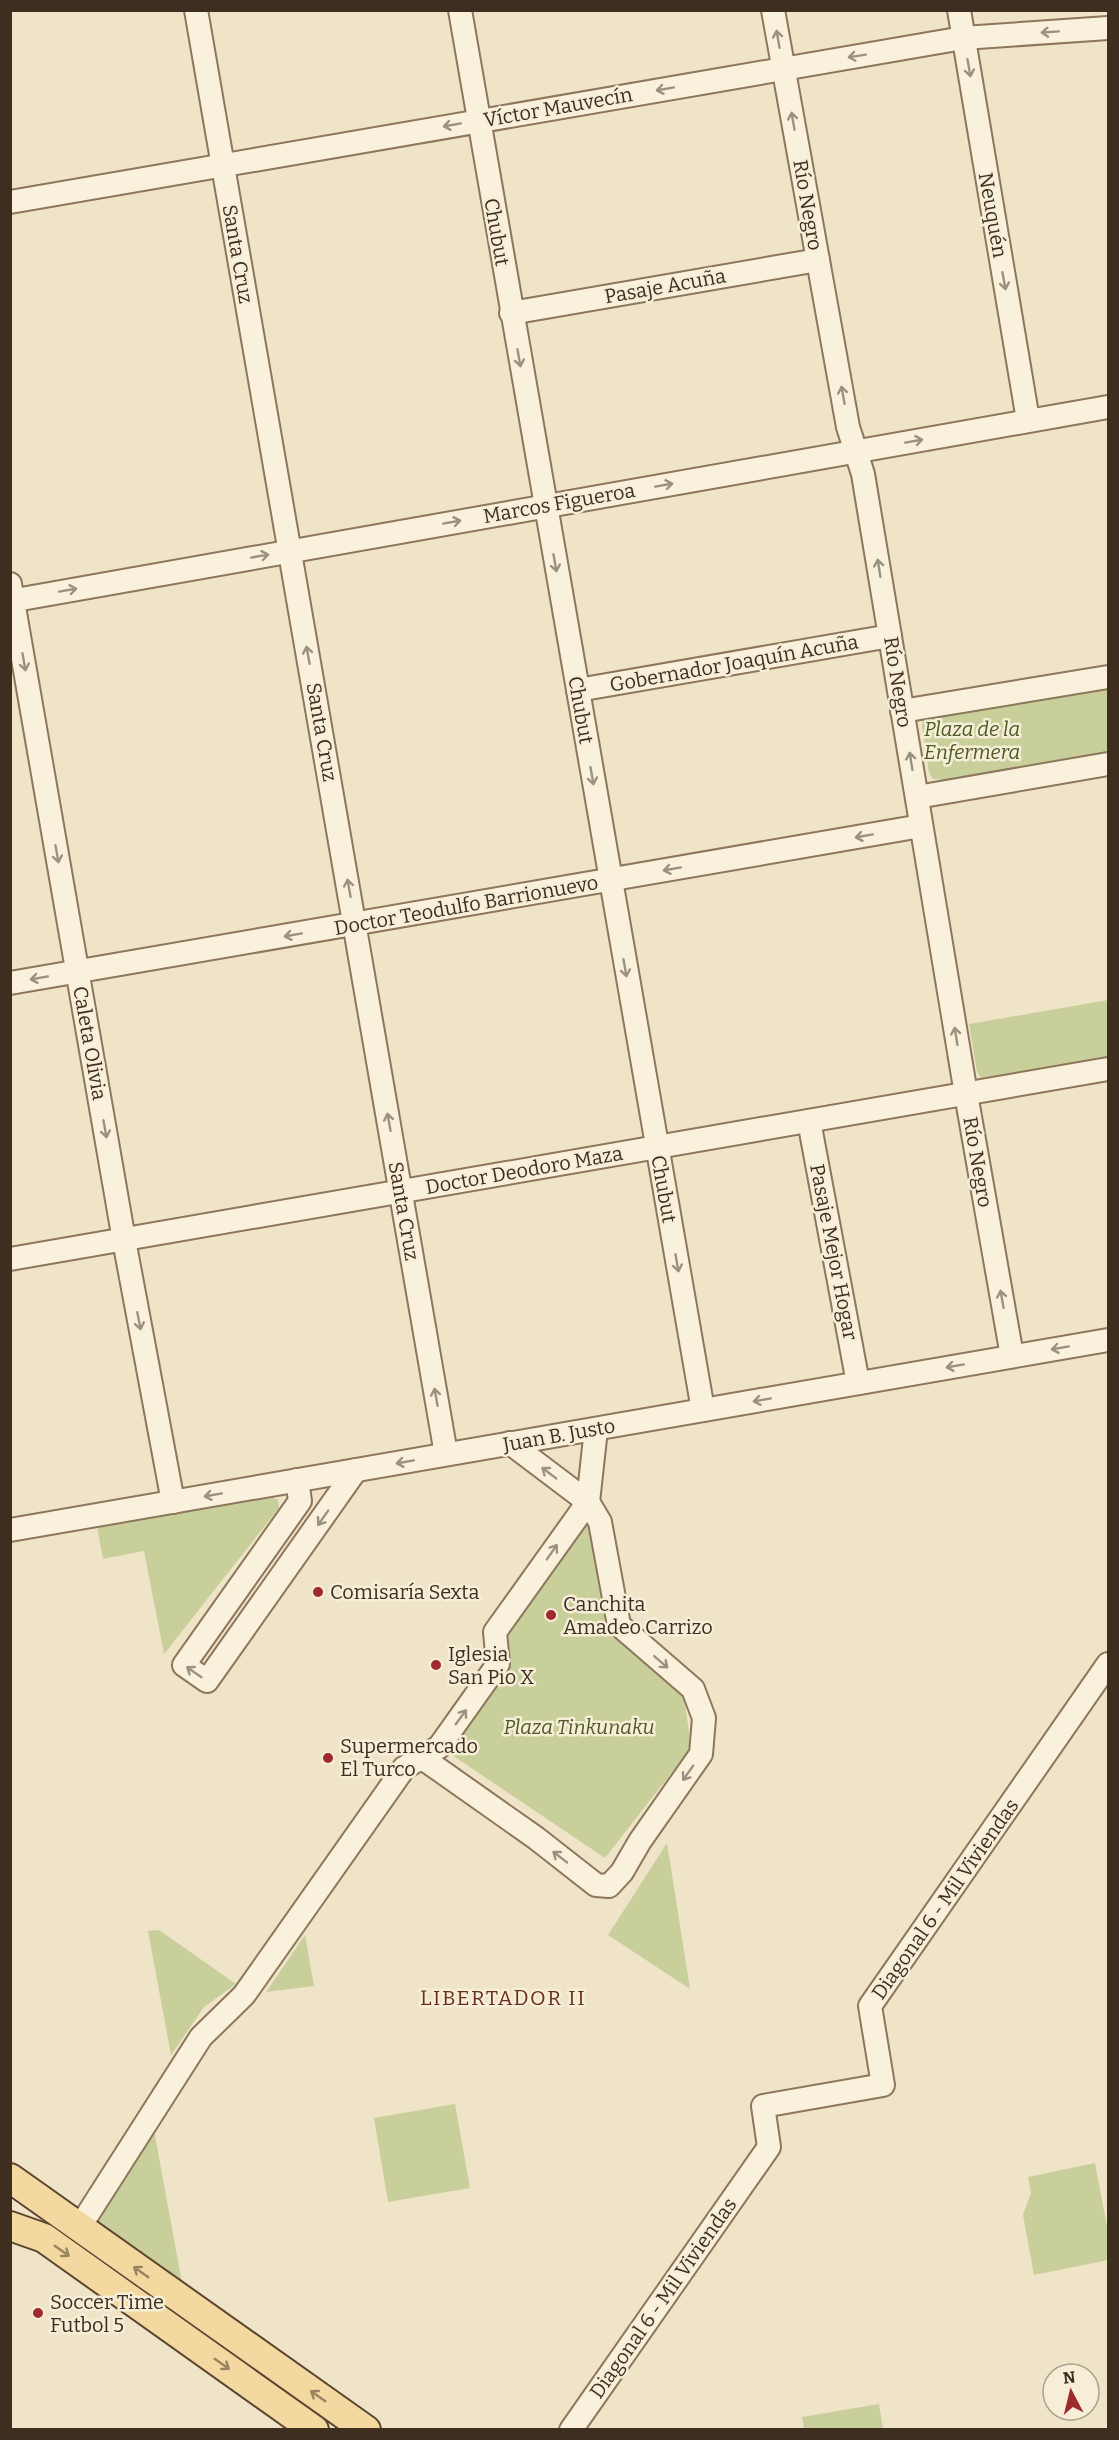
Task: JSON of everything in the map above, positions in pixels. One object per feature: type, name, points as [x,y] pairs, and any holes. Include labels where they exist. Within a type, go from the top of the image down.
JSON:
[{"type":"main road","points":[[10,2178],[366,2430]]},
{"type":"main road","points":[[10,2226],[44,2238],[314,2430]]},
{"type":"street","name":"Santa Cruz","points":[[196,10],[446,1454]]},
{"type":"street","name":"Chubut","points":[[460,10],[544,505],[703,1410]]},
{"type":"street","name":"Río Negro","points":[[773,10],[848,427],[863,474],[1012,1356]]},
{"type":"street","name":"Neuquén","points":[[958,10],[1028,420]]},
{"type":"street","name":"Víctor Mauvecín","points":[[10,202],[963,39],[1108,28]]},
{"type":"street","name":"Pasaje Acuña","points":[[512,313],[818,260]]},
{"type":"street","name":"Marcos Figueroa","points":[[12,595],[290,551],[1108,407]]},
{"type":"street","name":"Caleta Olivia","points":[[12,595],[124,1240],[173,1502]]},
{"type":"street","name":"Gobernador Joaquín Acuña","points":[[578,690],[890,636]]},
{"type":"street","points":[[902,711],[1108,677]]},
{"type":"street","points":[[916,797],[1108,764]]},
{"type":"street","name":"Doctor Teodulfo Barrionuevo","points":[[10,983],[921,826]]},
{"type":"street","name":"Doctor Deodoro Maza","points":[[10,1259],[1108,1069]]},
{"type":"street","name":"Pasaje Mejor Hogar","points":[[809,1121],[858,1383]]},
{"type":"street","name":"Juan B. Justo","points":[[10,1530],[1108,1340]]},
{"type":"street","points":[[79,2228],[201,2037],[244,1995],[404,1768],[439,1747],[498,1664],[495,1632],[588,1502],[596,1429]]},
{"type":"street","points":[[421,1757],[536,1838],[596,1885],[609,1886],[622,1872],[640,1841],[701,1754],[704,1718],[693,1689],[619,1625],[600,1522],[588,1502],[510,1443]]},
{"type":"street","points":[[297,1480],[300,1501],[184,1665],[207,1681],[356,1470]]},
{"type":"street","name":"Diagonal 6 - Mil Viviendas","points":[[571,2430],[769,2147],[763,2106],[883,2085],[870,2006],[1108,1664]]},
{"type":"green space","name":"Plaza de la Enfermera","points":[[1108,684],[1108,753],[943,780],[933,779],[929,773],[922,726],[923,719],[929,714]]},
{"type":"green space","points":[[1108,1000],[1108,1057],[989,1078],[981,1078],[977,1072],[969,1024]]},
{"type":"green space","points":[[269,1495],[278,1500],[279,1508],[164,1654],[144,1551],[103,1559],[97,1526]]},
{"type":"green space","name":"Plaza Tinkunaku","points":[[583,1522],[593,1526],[613,1632],[684,1695],[691,1748],[605,1858],[446,1751],[506,1667],[507,1633]]},
{"type":"green space","points":[[667,1843],[690,1989],[608,1935]]},
{"type":"green space","points":[[159,1930],[236,1984],[204,2007],[171,2055],[148,1931]]},
{"type":"green space","points":[[305,1935],[314,1986],[266,1992]]},
{"type":"green space","points":[[455,2104],[470,2188],[388,2202],[374,2118]]},
{"type":"green space","points":[[154,2130],[182,2283],[99,2227],[98,2214]]},
{"type":"green space","points":[[1095,2163],[1108,2232],[1108,2260],[1034,2275],[1023,2215],[1031,2193],[1028,2177]]},
{"type":"green space","points":[[879,2404],[883,2429],[804,2429],[802,2417]]},
{"type":"place","name":"Comisaría Sexta","points":[[318,1592]]},
{"type":"place","name":"Canchita Amadeo Carrizo","points":[[551,1615]]},
{"type":"place","name":"Iglesia San Pio X","points":[[436,1665]]},
{"type":"place","name":"Supermercado El Turco","points":[[328,1758]]},
{"type":"place","name":"Soccer Time Futbol 5","points":[[38,2313]]},
{"type":"district","name":"LIBERTADOR II","points":[[503,1998]]}]
